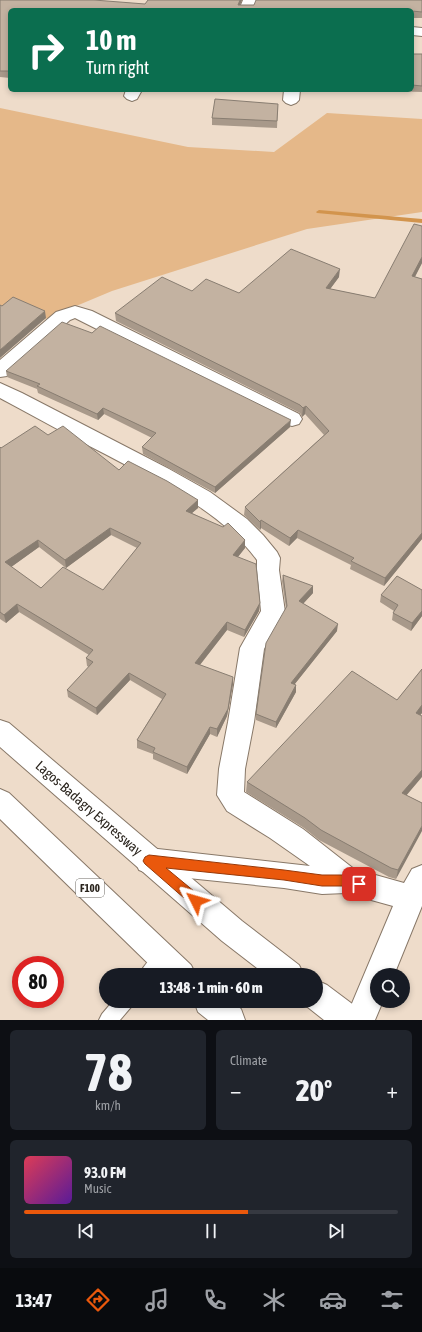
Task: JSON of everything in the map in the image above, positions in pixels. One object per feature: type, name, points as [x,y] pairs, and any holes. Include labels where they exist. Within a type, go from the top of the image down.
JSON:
[{"type":"main road","points":[[0,371],[63,316],[75,312],[85,314],[138,340],[292,419]]},
{"type":"main road","points":[[0,390],[193,491],[242,527],[259,543],[269,558],[268,570],[273,612],[252,648],[232,769],[230,795],[236,803],[303,843],[346,880]]},
{"type":"main road","name":"Lagos-Badagry Expressway","points":[[0,731],[149,861],[232,931],[280,968]]},
{"type":"main road","name":"F100","points":[[0,801],[162,968]]},
{"type":"main road","points":[[149,861],[284,875],[322,881],[346,880],[417,888],[381,968]]},
{"type":"main road","points":[[360,1020],[370,996]]},
{"type":"main road","points":[[323,1000],[348,1020]]},
{"type":"main road","points":[[217,1008],[230,1020]]},
{"type":"lane","points":[[108,1020],[119,1008]]},
{"type":"shaded area","points":[[0,108],[188,147],[274,152],[327,113],[422,119],[422,212],[307,229],[112,291],[26,327],[0,313]]},
{"type":"building","points":[[0,0],[94,0],[145,4],[148,0],[240,0],[238,5],[254,5],[256,0],[422,0],[422,12],[414,11],[414,8],[8,8],[8,71],[0,71]]},
{"type":"building","points":[[414,54],[422,54],[422,86],[414,85]]},
{"type":"building","points":[[215,99],[278,104],[277,121],[212,118]]},
{"type":"building","points":[[414,224],[422,226],[422,257],[412,276],[422,279],[422,533],[385,578],[351,561],[354,558],[298,530],[290,538],[261,520],[260,522],[245,507],[329,431],[306,406],[303,408],[300,405],[115,313],[162,277],[192,291],[206,279],[239,293],[291,249],[340,269],[326,288],[375,298]]},
{"type":"building","points":[[13,297],[45,311],[0,350],[0,305],[2,306]]},
{"type":"building","points":[[62,322],[92,333],[100,326],[291,420],[215,487],[142,447],[156,433],[103,408],[97,414],[37,386],[40,384],[6,371]]},
{"type":"building","points":[[35,426],[48,435],[63,426],[119,470],[128,461],[167,481],[198,500],[186,511],[223,527],[228,523],[245,540],[233,555],[256,564],[260,603],[245,630],[227,622],[195,663],[233,677],[228,709],[217,729],[210,727],[187,767],[153,752],[155,748],[137,740],[166,694],[129,673],[96,708],[67,690],[93,662],[86,658],[93,650],[17,604],[4,615],[0,612],[0,447],[1,448]],"holes":[[[110,528],[141,543],[103,590],[63,567],[41,588],[5,562],[38,540],[65,560]]]},
{"type":"building","points":[[283,575],[313,586],[299,601],[338,624],[291,683],[296,685],[276,722],[256,714],[266,643],[287,606]]},
{"type":"building","points":[[397,576],[422,590],[422,611],[412,623],[393,613],[398,605],[381,595]]},
{"type":"building","points":[[422,669],[422,705],[416,713],[422,716],[422,770],[402,793],[422,803],[422,826],[398,870],[391,868],[321,830],[305,818],[247,782],[352,671],[397,700]]},
{"type":"waterway","points":[[319,212],[422,221]]},
{"type":"route","points":[[196,901],[149,861],[284,875],[322,881],[346,880],[359,884]]}]
